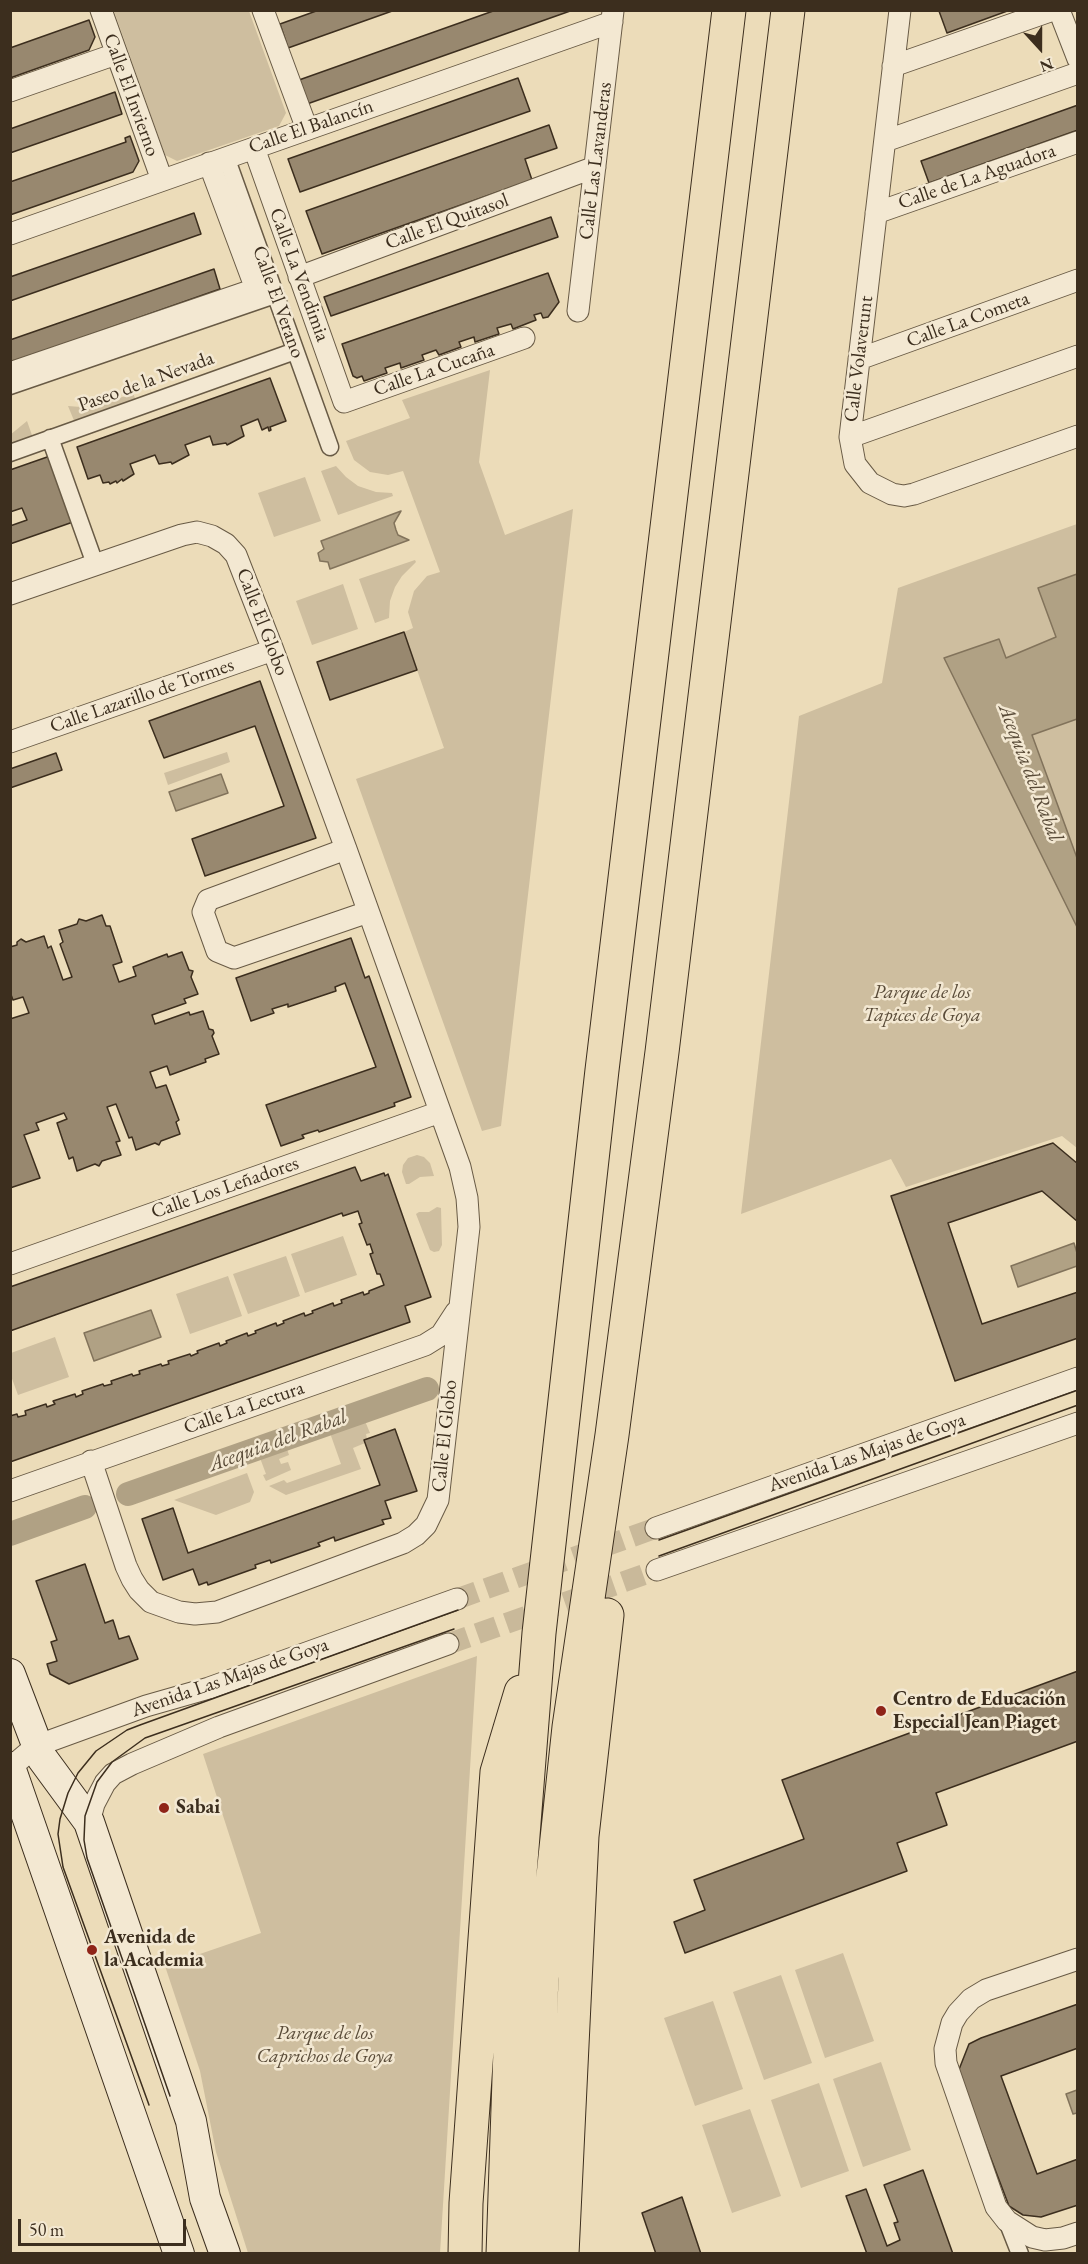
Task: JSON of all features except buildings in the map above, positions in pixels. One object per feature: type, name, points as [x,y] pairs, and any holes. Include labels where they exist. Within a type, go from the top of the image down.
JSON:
[{"type":"highway","points":[[503,2253],[513,1962],[539,1633],[605,1047],[729,10]]},
{"type":"highway","points":[[530,2253],[542,1978],[569,1727],[612,1435],[662,1052],[788,10]]},
{"type":"highway","points":[[562,2253],[582,1836],[621,1501],[612,1435]]},
{"type":"highway","points":[[465,2253],[466,2203],[497,1772],[539,1633]]},
{"type":"main road","points":[[10,1674],[42,1758],[89,1822],[191,2121],[205,2198],[225,2253]]},
{"type":"main road","points":[[11,1768],[19,1813],[179,2253]]},
{"type":"street","name":"Calle El Invierno","points":[[101,10],[162,180]]},
{"type":"street","points":[[263,10],[307,129]]},
{"type":"street","name":"Calle Volaverunt","points":[[900,10],[850,437],[855,464],[862,476],[883,490],[904,495],[914,494],[1077,436]]},
{"type":"street","points":[[893,66],[1053,10]]},
{"type":"street","points":[[1059,10],[1077,59]]},
{"type":"street","name":"Calle El Balancín","points":[[10,234],[307,129],[612,16]]},
{"type":"street","name":"Calle Las Lavanderas","points":[[578,311],[612,16]]},
{"type":"street","points":[[10,91],[116,54]]},
{"type":"street","points":[[885,141],[1077,73]]},
{"type":"street","name":"Calle de La Aguadora","points":[[876,213],[1077,142]]},
{"type":"street","name":"Calle La Vendimia","points":[[254,147],[344,402]]},
{"type":"street","name":"Calle El Verano","points":[[218,160],[265,292],[295,351],[330,447]]},
{"type":"street","name":"Calle El Quitasol","points":[[299,277],[594,168]]},
{"type":"street","name":"Calle La Cometa","points":[[859,359],[1077,280]]},
{"type":"street","points":[[10,373],[265,292]]},
{"type":"street","name":"Paseo de la Nevada","points":[[10,386],[265,292]]},
{"type":"street","name":"Calle La Cucaña","points":[[344,402],[524,338]]},
{"type":"street","name":"Paseo de la Nevada","points":[[10,453],[295,351]]},
{"type":"street","points":[[850,437],[1077,356]]},
{"type":"street","points":[[50,438],[95,564]]},
{"type":"street","name":"Calle El Globo","points":[[10,594],[182,535],[197,532],[212,536],[226,544],[236,555],[346,849],[460,1167],[467,1198],[469,1227],[438,1500],[426,1525],[417,1535],[403,1543],[217,1612],[195,1614],[166,1609],[151,1602],[132,1579],[91,1461]]},
{"type":"street","name":"Calle Lazarillo de Tormes","points":[[10,742],[273,650]]},
{"type":"street","points":[[346,849],[208,900],[203,912],[206,922],[217,951],[234,958],[368,912]]},
{"type":"street","name":"Calle Los Leñadores","points":[[10,1264],[440,1112]]},
{"type":"street","name":"Calle La Lectura","points":[[10,1491],[425,1345],[441,1335],[451,1322],[459,1304]]},
{"type":"street","name":"Avenida Las Majas de Goya","points":[[656,1528],[1077,1378]]},
{"type":"street","name":"Avenida Las Majas de Goya","points":[[657,1570],[1077,1423]]},
{"type":"street","name":"Avenida Las Majas de Goya","points":[[11,1768],[36,1746],[146,1706],[209,1688],[457,1599]]},
{"type":"street","name":"Avenida Las Majas de Goya","points":[[89,1822],[94,1804],[105,1783],[113,1774],[132,1764],[219,1727],[448,1644]]},
{"type":"street","points":[[1020,2253],[1007,2221],[996,2207],[946,2063],[947,2037],[958,2013],[986,1990],[1077,1959]]},
{"type":"street","points":[[1007,2221],[1025,2233],[1045,2240],[1063,2238],[1077,2233]]},
{"type":"green space","points":[[114,11],[249,11],[286,113],[279,126],[177,161],[165,155]]},
{"type":"green space","points":[[490,370],[479,462],[505,535],[573,509],[501,1126],[482,1131],[356,779],[444,748],[404,632],[413,628],[408,612],[414,591],[427,576],[440,572],[403,471],[388,475],[370,472],[354,460],[346,441],[410,418],[402,400]]},
{"type":"green space","points":[[133,393],[136,401],[75,423],[68,406],[93,408]]},
{"type":"green space","points":[[27,421],[33,438],[11,446],[10,435]]},
{"type":"green space","points":[[336,466],[358,486],[376,492],[392,493],[393,496],[338,515],[321,471]]},
{"type":"green space","points":[[305,477],[321,521],[274,537],[258,493]]},
{"type":"green space","name":"Parque de los Tapices de Goya","points":[[1077,524],[1077,1148],[1062,1136],[906,1187],[891,1159],[741,1214],[799,716],[882,683],[898,588]]},
{"type":"green space","points":[[415,560],[416,562],[395,587],[390,601],[389,618],[375,623],[359,579]]},
{"type":"green space","points":[[343,584],[358,629],[312,645],[296,601]]},
{"type":"green space","points":[[227,752],[230,762],[168,785],[164,773]]},
{"type":"green space","points":[[417,1155],[424,1157],[430,1163],[434,1176],[420,1177],[406,1184],[402,1172],[403,1165],[408,1158]]},
{"type":"green space","points":[[437,1207],[441,1208],[442,1245],[439,1251],[434,1252],[430,1250],[416,1214],[429,1212]]},
{"type":"green space","points":[[343,1236],[357,1275],[305,1293],[291,1254]]},
{"type":"green space","points":[[286,1256],[300,1296],[248,1314],[233,1274]]},
{"type":"green space","points":[[228,1276],[242,1316],[190,1334],[176,1294]]},
{"type":"green space","points":[[55,1337],[69,1377],[18,1395],[11,1376],[11,1353]]},
{"type":"green space","points":[[365,1421],[370,1433],[366,1434],[365,1443],[353,1448],[361,1469],[286,1495],[269,1486],[284,1480],[287,1483],[341,1464],[330,1433]]},
{"type":"green space","points":[[287,1449],[289,1455],[279,1459],[281,1464],[288,1462],[291,1470],[266,1481],[260,1458]]},
{"type":"green space","points":[[247,1473],[254,1492],[250,1502],[216,1515],[174,1500]]},
{"type":"green space","name":"Parque de los Caprichos de Goya","points":[[477,1656],[440,2253],[248,2253],[216,2152],[200,2071],[165,1966],[261,1933],[203,1754]]},
{"type":"green space","points":[[843,1953],[874,2041],[825,2058],[795,1970]]},
{"type":"green space","points":[[781,1975],[812,2063],[764,2080],[733,1992]]},
{"type":"green space","points":[[713,2001],[743,2089],[695,2106],[664,2018]]},
{"type":"green space","points":[[881,2062],[911,2150],[863,2167],[833,2079]]},
{"type":"green space","points":[[819,2083],[849,2171],[801,2188],[771,2100]]},
{"type":"green space","points":[[750,2109],[781,2196],[732,2213],[702,2125]]},
{"type":"water","points":[[401,511],[394,523],[398,535],[409,540],[330,569],[328,562],[320,561],[318,553],[324,549],[321,541]]},
{"type":"water","points":[[1077,574],[1077,719],[1032,735],[1077,858],[1077,927],[944,658],[999,639],[1006,658],[1056,637],[1038,588]]},
{"type":"water","points":[[221,774],[228,793],[176,811],[169,792]]},
{"type":"water","points":[[1074,1243],[1077,1266],[1018,1287],[1011,1266]]},
{"type":"water","points":[[151,1310],[161,1337],[94,1361],[84,1333]]},
{"type":"water","points":[[1077,2090],[1077,2113],[1073,2114],[1066,2094]]},
{"type":"waterway","name":"Acequia del Rabal","points":[[128,1494],[427,1389]]},
{"type":"waterway","name":"Acequia del Rabal","points":[[10,1534],[85,1507]]},
{"type":"tunnel","points":[[457,1599],[656,1528]]},
{"type":"tunnel","points":[[448,1644],[657,1570]]},
{"type":"tram line","points":[[659,1540],[1078,1390]]},
{"type":"tram line","points":[[659,1556],[1078,1405]]},
{"type":"tram line","points":[[149,2105],[63,1867],[58,1834],[60,1819],[68,1793],[78,1773],[96,1751],[127,1730],[458,1610]]},
{"type":"tram line","points":[[170,2096],[87,1858],[84,1840],[85,1816],[97,1782],[112,1762],[145,1738],[454,1629]]},
{"type":"place","name":"Centro de Educación Especial Jean Piaget","points":[[881,1711]]},
{"type":"place","name":"Sabai","points":[[164,1808]]},
{"type":"place","name":"Avenida de la Academia","points":[[92,1950]]}]
